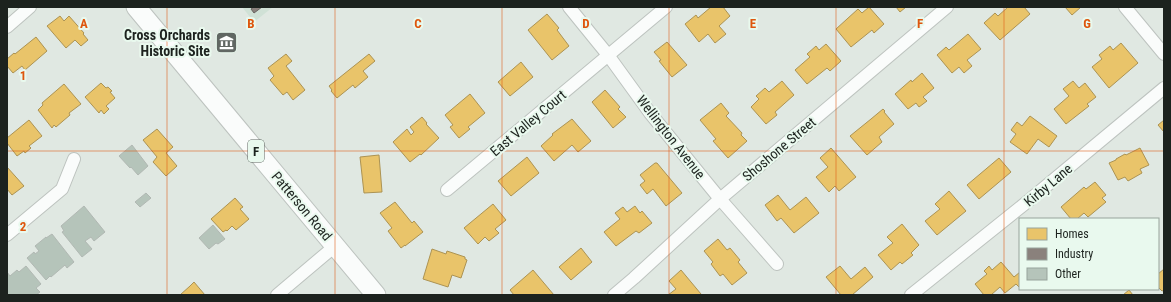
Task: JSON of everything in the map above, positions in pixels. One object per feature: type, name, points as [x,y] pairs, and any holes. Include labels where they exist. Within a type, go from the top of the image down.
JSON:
[{"type":"main road","name":"Patterson Road","points":[[136,7],[376,295]]},
{"type":"street","points":[[7,27],[30,7]]},
{"type":"street","name":"Wellington Avenue","points":[[569,7],[608,55],[650,114],[776,264]]},
{"type":"street","name":"East Valley Court","points":[[447,190],[666,7]]},
{"type":"street","name":"Shoshone Street","points":[[614,295],[720,199],[946,7]]},
{"type":"street","points":[[1125,7],[1164,54]]},
{"type":"street","name":"Kirby Lane","points":[[911,295],[1027,202],[1164,88]]},
{"type":"street","points":[[7,236],[62,189],[74,159]]},
{"type":"street","points":[[277,295],[335,246]]},
{"type":"shaded area","points":[[242,7],[273,7],[254,22]]},
{"type":"building: Homes","points":[[711,7],[723,7],[730,16],[719,26],[726,34],[715,43],[708,34],[699,42],[685,24],[696,15],[698,18]]},
{"type":"building: Homes","points":[[869,7],[884,24],[874,33],[872,30],[851,47],[836,29],[858,9],[862,13]]},
{"type":"building: Homes","points":[[896,7],[906,7],[900,12]]},
{"type":"building: Homes","points":[[1008,7],[1024,7],[1030,14],[1000,40],[984,23],[995,13],[998,16]]},
{"type":"building: Homes","points":[[1065,7],[1081,7],[1072,15]]},
{"type":"building: Homes","points":[[547,14],[559,28],[557,30],[569,46],[552,60],[528,30]]},
{"type":"building: Homes","points":[[60,16],[64,21],[69,16],[84,33],[83,34],[88,40],[81,46],[75,40],[66,48],[47,26]]},
{"type":"building: Homes","points":[[968,34],[981,49],[967,60],[972,66],[964,73],[959,67],[952,73],[937,55],[946,47],[949,50]]},
{"type":"building: Homes","points":[[36,37],[47,51],[25,70],[22,66],[13,73],[7,66],[7,59]]},
{"type":"building: Homes","points":[[667,42],[687,65],[672,77],[659,61],[661,60],[654,52]]},
{"type":"building: Homes","points":[[1121,43],[1138,63],[1109,88],[1092,67],[1102,59],[1099,55],[1110,46],[1113,50]]},
{"type":"building: Homes","points":[[826,44],[841,61],[830,71],[827,68],[807,84],[795,70],[810,57],[807,54],[816,46],[819,50]]},
{"type":"building: Homes","points":[[286,54],[292,61],[286,66],[305,90],[293,100],[287,92],[283,95],[270,80],[274,76],[268,68]]},
{"type":"building: Homes","points":[[369,54],[375,61],[363,71],[368,77],[355,88],[353,85],[337,98],[329,86]]},
{"type":"building: Homes","points":[[521,62],[533,77],[510,96],[498,82]]},
{"type":"building: Homes","points":[[922,73],[934,88],[923,97],[927,101],[919,107],[916,103],[908,109],[895,94],[911,80],[912,82]]},
{"type":"building: Homes","points":[[782,81],[794,95],[775,112],[777,115],[766,124],[751,107],[759,99],[756,96],[765,88],[769,92]]},
{"type":"building: Homes","points":[[1073,81],[1079,88],[1085,83],[1096,97],[1087,104],[1089,106],[1066,124],[1054,109],[1069,96],[1063,89]]},
{"type":"building: Homes","points":[[101,83],[112,91],[110,92],[115,98],[106,106],[109,109],[104,114],[101,110],[99,113],[85,97]]},
{"type":"building: Homes","points":[[64,84],[81,104],[69,113],[70,115],[56,127],[54,125],[52,128],[38,110],[43,105],[42,103]]},
{"type":"building: Homes","points":[[605,90],[620,107],[618,109],[626,117],[613,128],[592,102]]},
{"type":"building: Homes","points":[[470,94],[485,113],[468,127],[470,129],[459,138],[450,127],[453,125],[445,115]]},
{"type":"building: Homes","points":[[721,103],[729,113],[726,116],[742,133],[741,135],[747,141],[728,158],[713,141],[716,139],[700,120]]},
{"type":"building: Homes","points":[[883,109],[894,124],[879,137],[882,142],[867,155],[850,136]]},
{"type":"building: Homes","points":[[1030,116],[1057,136],[1049,147],[1038,139],[1027,154],[1010,142],[1016,134],[1011,130],[1017,122],[1022,126]]},
{"type":"building: Homes","points":[[422,117],[427,123],[426,124],[439,138],[421,155],[420,154],[410,162],[393,142],[407,129],[411,135],[414,132],[410,127]]},
{"type":"building: Homes","points":[[572,119],[591,141],[578,152],[572,145],[554,161],[541,146],[553,135],[552,134]]},
{"type":"building: Homes","points":[[29,120],[42,136],[29,146],[31,148],[25,153],[24,151],[17,156],[7,143],[7,138]]},
{"type":"building: Homes","points":[[1164,120],[1164,132],[1158,125]]},
{"type":"building: Homes","points":[[157,129],[173,147],[166,153],[177,166],[166,176],[153,162],[157,157],[143,140]]},
{"type":"building: Homes","points":[[831,148],[856,177],[839,191],[835,186],[829,192],[816,177],[828,167],[820,158]]},
{"type":"building: Homes","points":[[1140,148],[1149,165],[1140,169],[1142,173],[1128,181],[1125,177],[1118,180],[1109,163]]},
{"type":"building: Homes","points":[[379,155],[382,192],[364,193],[360,157]]},
{"type":"building: Homes","points":[[527,157],[539,173],[511,196],[498,181]]},
{"type":"building: Homes","points":[[999,158],[1011,172],[979,199],[967,185]]},
{"type":"building: Homes","points":[[657,163],[682,193],[666,206],[653,189],[647,194],[640,185],[645,181],[640,175]]},
{"type":"building: Homes","points":[[7,167],[24,186],[12,195],[7,189]]},
{"type":"building: Homes","points":[[1095,182],[1106,195],[1102,198],[1106,202],[1088,217],[1084,213],[1078,218],[1070,218],[1061,207],[1084,187],[1086,189]]},
{"type":"building: Homes","points":[[949,191],[966,211],[937,235],[925,221],[940,209],[935,204]]},
{"type":"building: Homes","points":[[778,195],[790,210],[806,197],[819,213],[794,233],[781,218],[777,221],[765,205]]},
{"type":"building: Homes","points":[[235,198],[243,207],[240,209],[249,219],[236,230],[232,226],[227,231],[226,230],[223,232],[211,219]]},
{"type":"building: Homes","points":[[395,202],[412,223],[414,221],[423,232],[401,248],[388,231],[392,228],[380,213]]},
{"type":"building: Homes","points":[[493,204],[506,220],[495,229],[499,233],[489,241],[485,237],[478,244],[464,228]]},
{"type":"building: Homes","points":[[635,206],[640,213],[642,211],[652,223],[639,233],[636,231],[616,246],[604,232],[620,219],[615,213],[623,207],[627,212]]},
{"type":"building: Homes","points":[[902,224],[919,245],[911,253],[913,255],[902,264],[900,262],[891,270],[878,255],[893,243],[887,237]]},
{"type":"building: Homes","points":[[718,239],[727,250],[730,248],[740,260],[738,262],[747,273],[732,285],[723,274],[720,276],[711,264],[713,262],[704,251]]},
{"type":"building: Homes","points":[[581,248],[592,262],[571,280],[559,267]]},
{"type":"building: Homes","points":[[432,249],[446,254],[447,251],[465,257],[467,260],[461,278],[452,275],[448,287],[423,279]]},
{"type":"building: Homes","points":[[1001,262],[1014,277],[1019,273],[1019,287],[1016,284],[1005,293],[1000,287],[991,295],[984,295],[975,284],[987,274],[984,271],[989,266],[992,270]]},
{"type":"building: Homes","points":[[840,266],[851,279],[865,267],[873,277],[852,295],[841,295],[826,277]]},
{"type":"building: Homes","points":[[1164,269],[1164,290],[1162,291],[1159,288],[1159,273]]},
{"type":"building: Homes","points":[[533,270],[554,295],[514,295],[510,290]]},
{"type":"building: Homes","points":[[681,270],[701,294],[700,295],[668,295],[676,289],[669,281]]},
{"type":"building: Homes","points":[[194,282],[205,295],[180,295],[190,286]]},
{"type":"building: Homes","points":[[1129,290],[1133,295],[1123,295]]},
{"type":"building: Industry","points":[[254,7],[262,7],[254,13],[251,9]]},
{"type":"building: Other","points":[[132,145],[148,166],[138,175],[119,156]]},
{"type":"building: Other","points":[[146,193],[151,198],[140,207],[135,202]]},
{"type":"building: Other","points":[[84,206],[105,232],[94,241],[91,237],[85,241],[92,249],[82,257],[62,232],[64,231],[61,226]]},
{"type":"building: Other","points":[[213,225],[225,239],[218,244],[216,243],[209,249],[199,238]]},
{"type":"building: Other","points":[[52,234],[74,262],[67,268],[65,265],[46,280],[27,258],[34,252],[35,254],[39,251],[35,246]]},
{"type":"building: Other","points":[[26,266],[41,284],[36,288],[40,292],[36,295],[7,295],[7,272],[10,276],[17,270],[19,272]]},
{"type":"place","name":"Cross Orchards Historic Site","points":[[226,43]]}]
